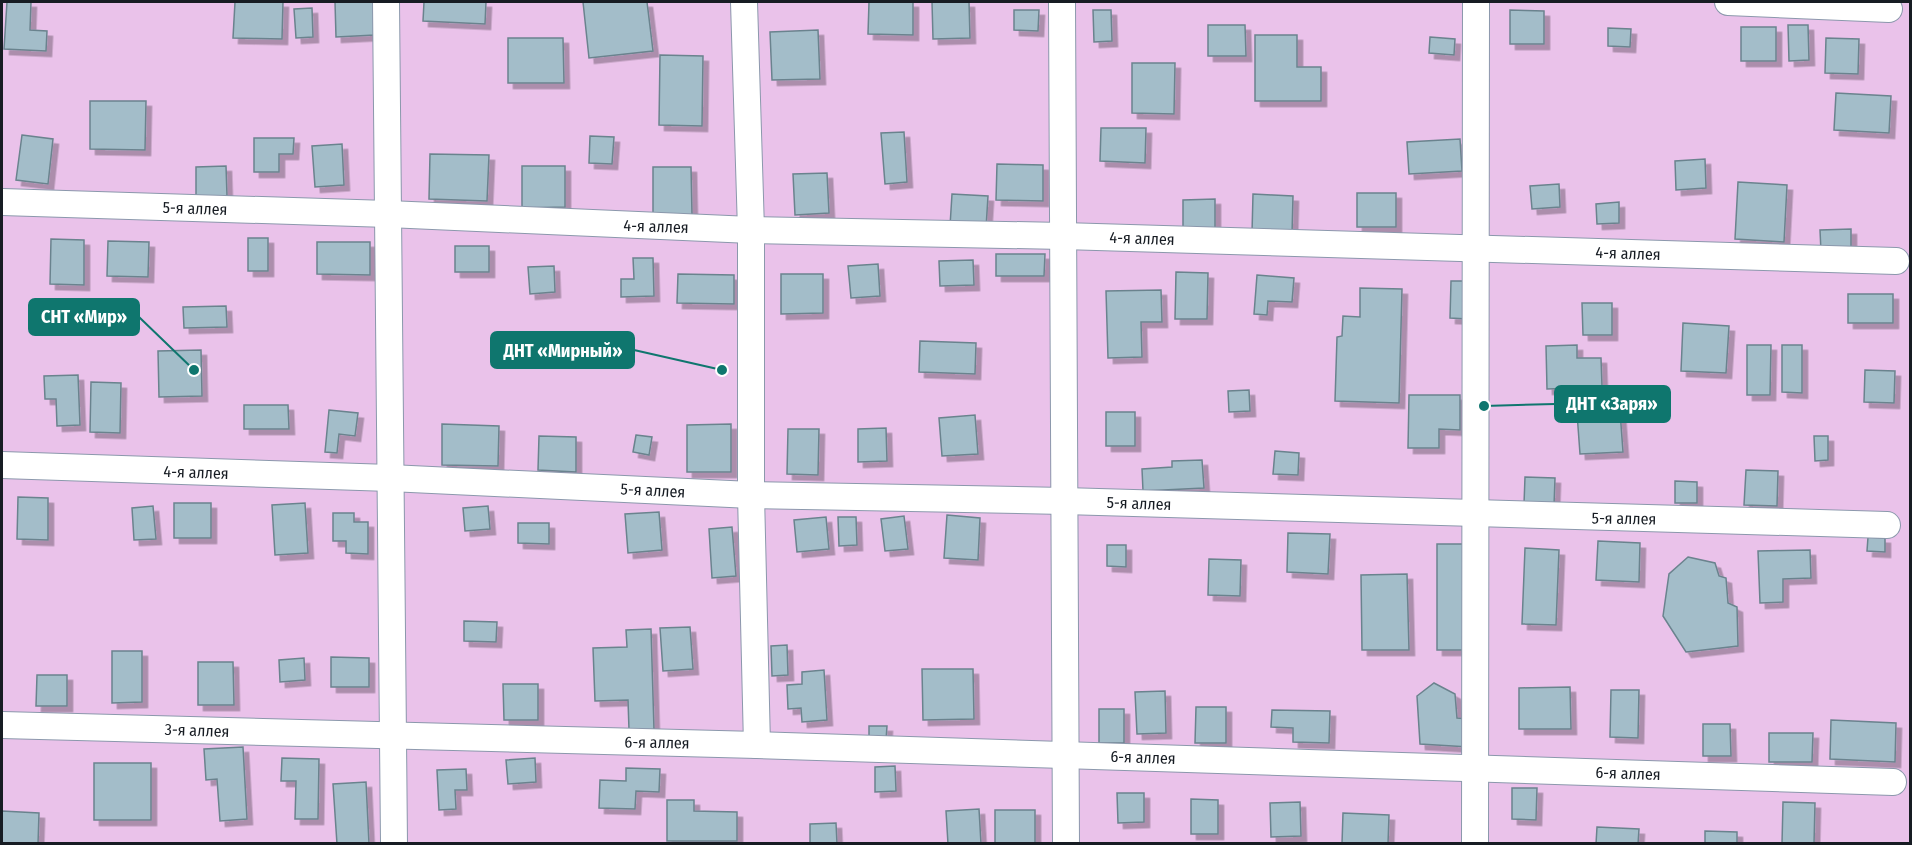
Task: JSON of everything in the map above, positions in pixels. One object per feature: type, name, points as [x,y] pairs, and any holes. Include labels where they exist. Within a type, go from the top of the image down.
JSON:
[{"type":"street","points":[[386,2],[394,843]]},
{"type":"street","points":[[744,2],[751,230],[751,495],[757,745]]},
{"type":"street","points":[[1062,2],[1066,843]]},
{"type":"street","points":[[1475,843],[1476,2]]},
{"type":"street","points":[[1728,2],[1889,9]]},
{"type":"street","name":"5-я аллея","points":[[2,202],[388,214]]},
{"type":"street","name":"4-я аллея","points":[[388,214],[751,230],[1063,236],[1896,261]]},
{"type":"street","name":"4-я аллея","points":[[2,465],[390,478]]},
{"type":"street","name":"5-я аллея","points":[[390,478],[751,495],[1065,501],[1887,525]]},
{"type":"street","name":"3-я аллея","points":[[2,725],[393,736]]},
{"type":"street","name":"6-я аллея","points":[[393,736],[1475,767],[1893,782]]},
{"type":"shaded area","points":[[2,2],[1910,2],[1910,843],[2,844]]},
{"type":"building","points":[[7,2],[31,2],[30,30],[47,31],[46,51],[4,49]]},
{"type":"building","points":[[235,2],[283,2],[282,39],[233,38]]},
{"type":"building","points":[[335,2],[374,2],[375,35],[336,37]]},
{"type":"building","points":[[424,2],[486,2],[485,24],[423,21]]},
{"type":"building","points":[[583,2],[647,2],[653,51],[589,58]]},
{"type":"building","points":[[869,2],[913,2],[913,35],[868,34]]},
{"type":"building","points":[[932,2],[969,2],[970,38],[933,39]]},
{"type":"building","points":[[312,8],[313,37],[296,38],[294,9]]},
{"type":"building","points":[[1014,10],[1039,10],[1038,31],[1014,30]]},
{"type":"building","points":[[1093,10],[1111,10],[1112,41],[1094,42]]},
{"type":"building","points":[[1510,10],[1544,11],[1544,44],[1510,44]]},
{"type":"building","points":[[1208,25],[1245,25],[1246,56],[1208,56]]},
{"type":"building","points":[[1788,25],[1808,25],[1809,60],[1789,61]]},
{"type":"building","points":[[1741,27],[1776,27],[1776,61],[1741,61]]},
{"type":"building","points":[[1608,28],[1631,29],[1630,47],[1608,46]]},
{"type":"building","points":[[818,30],[820,79],[772,80],[770,32]]},
{"type":"building","points":[[1255,35],[1297,35],[1297,67],[1321,67],[1321,101],[1255,101]]},
{"type":"building","points":[[1430,37],[1455,39],[1454,55],[1429,53]]},
{"type":"building","points":[[508,38],[563,38],[564,83],[508,83]]},
{"type":"building","points":[[1826,38],[1859,39],[1858,74],[1825,73]]},
{"type":"building","points":[[660,55],[703,56],[702,126],[659,125]]},
{"type":"building","points":[[1132,63],[1175,63],[1174,114],[1132,113]]},
{"type":"building","points":[[1836,93],[1891,96],[1889,133],[1834,130]]},
{"type":"building","points":[[90,101],[146,101],[145,150],[90,149]]},
{"type":"building","points":[[1101,128],[1146,128],[1145,163],[1100,161]]},
{"type":"building","points":[[904,132],[907,182],[885,184],[881,133]]},
{"type":"building","points":[[22,135],[53,139],[48,184],[16,180]]},
{"type":"building","points":[[590,136],[614,137],[612,164],[589,163]]},
{"type":"building","points":[[254,138],[294,138],[293,154],[279,154],[279,172],[254,172]]},
{"type":"building","points":[[1460,139],[1462,171],[1409,174],[1407,142]]},
{"type":"building","points":[[342,144],[344,185],[315,187],[312,146]]},
{"type":"building","points":[[430,154],[489,155],[487,201],[429,199]]},
{"type":"building","points":[[1705,159],[1706,188],[1676,190],[1675,161]]},
{"type":"building","points":[[997,164],[1043,165],[1043,201],[996,200]]},
{"type":"building","points":[[226,166],[227,196],[196,197],[196,167]]},
{"type":"building","points":[[522,166],[565,166],[565,207],[522,208]]},
{"type":"building","points":[[653,167],[691,167],[692,215],[653,215]]},
{"type":"building","points":[[827,173],[829,213],[795,215],[793,174]]},
{"type":"building","points":[[1738,182],[1787,185],[1784,242],[1735,239]]},
{"type":"building","points":[[1559,184],[1560,207],[1532,209],[1530,186]]},
{"type":"building","points":[[1357,193],[1396,193],[1396,227],[1357,227]]},
{"type":"building","points":[[952,194],[988,196],[986,228],[950,226]]},
{"type":"building","points":[[1253,194],[1293,196],[1292,234],[1252,233]]},
{"type":"building","points":[[1215,199],[1215,233],[1183,234],[1183,200]]},
{"type":"building","points":[[1619,202],[1619,223],[1597,224],[1596,204]]},
{"type":"building","points":[[1851,229],[1851,251],[1821,252],[1820,230]]},
{"type":"building","points":[[248,238],[268,238],[268,271],[248,271]]},
{"type":"building","points":[[51,239],[84,240],[84,285],[50,284]]},
{"type":"building","points":[[108,241],[149,242],[148,277],[107,276]]},
{"type":"building","points":[[317,242],[370,242],[370,275],[317,274]]},
{"type":"building","points":[[455,246],[489,246],[489,272],[455,272]]},
{"type":"building","points":[[996,254],[1045,254],[1044,276],[996,276]]},
{"type":"building","points":[[633,258],[653,258],[654,296],[621,297],[621,279],[634,279]]},
{"type":"building","points":[[973,260],[974,285],[940,286],[939,261]]},
{"type":"building","points":[[878,264],[880,296],[851,298],[848,266]]},
{"type":"building","points":[[554,266],[555,292],[530,294],[528,267]]},
{"type":"building","points":[[1176,272],[1208,273],[1207,319],[1175,319]]},
{"type":"building","points":[[678,274],[734,275],[734,304],[677,303]]},
{"type":"building","points":[[781,274],[823,274],[823,313],[781,314]]},
{"type":"building","points":[[1257,275],[1294,278],[1292,302],[1268,301],[1267,315],[1254,314]]},
{"type":"building","points":[[1451,281],[1470,281],[1468,319],[1450,318]]},
{"type":"building","points":[[1360,288],[1402,289],[1399,403],[1335,401],[1337,337],[1342,336],[1343,316],[1360,317]]},
{"type":"building","points":[[1161,290],[1162,322],[1141,322],[1142,357],[1108,358],[1106,291]]},
{"type":"building","points":[[1848,294],[1893,294],[1893,323],[1848,323]]},
{"type":"building","points":[[1582,303],[1612,303],[1612,335],[1583,335]]},
{"type":"building","points":[[226,306],[227,327],[184,328],[183,307]]},
{"type":"building","points":[[1683,323],[1729,326],[1726,373],[1681,371]]},
{"type":"building","points":[[920,341],[976,343],[975,374],[919,372]]},
{"type":"building","points":[[1577,345],[1577,358],[1601,358],[1602,387],[1547,389],[1546,346]]},
{"type":"building","points":[[1747,345],[1771,345],[1770,395],[1747,395]]},
{"type":"building","points":[[1782,345],[1802,345],[1802,393],[1782,392]]},
{"type":"building","points":[[201,350],[202,396],[159,397],[158,351]]},
{"type":"building","points":[[1865,370],[1895,371],[1894,403],[1864,402]]},
{"type":"building","points":[[78,375],[80,425],[57,426],[56,399],[45,399],[44,376]]},
{"type":"building","points":[[91,382],[121,383],[120,433],[90,432]]},
{"type":"building","points":[[1249,390],[1250,411],[1229,412],[1228,391]]},
{"type":"building","points":[[1409,395],[1460,395],[1460,430],[1439,429],[1439,448],[1408,448]]},
{"type":"building","points":[[244,405],[288,405],[289,429],[244,429]]},
{"type":"building","points":[[329,410],[358,413],[355,436],[339,434],[337,453],[325,452]]},
{"type":"building","points":[[1620,411],[1623,452],[1580,454],[1577,413]]},
{"type":"building","points":[[1106,412],[1135,412],[1135,446],[1106,446]]},
{"type":"building","points":[[975,415],[978,454],[942,456],[939,418]]},
{"type":"building","points":[[442,424],[499,426],[498,466],[442,465]]},
{"type":"building","points":[[731,424],[731,472],[687,472],[687,425]]},
{"type":"building","points":[[886,428],[887,461],[858,462],[858,429]]},
{"type":"building","points":[[788,429],[819,429],[818,475],[787,474]]},
{"type":"building","points":[[636,435],[652,437],[649,455],[633,452]]},
{"type":"building","points":[[539,436],[576,437],[576,472],[538,470]]},
{"type":"building","points":[[1814,436],[1828,436],[1828,460],[1815,461]]},
{"type":"building","points":[[1275,451],[1299,453],[1298,475],[1273,474]]},
{"type":"building","points":[[1202,460],[1204,488],[1143,491],[1142,469],[1172,467],[1172,461]]},
{"type":"building","points":[[1746,470],[1778,471],[1777,506],[1744,505]]},
{"type":"building","points":[[1525,477],[1555,478],[1554,506],[1524,504]]},
{"type":"building","points":[[1675,481],[1697,482],[1697,503],[1675,503]]},
{"type":"building","points":[[18,497],[48,498],[48,540],[17,539]]},
{"type":"building","points":[[174,503],[211,503],[211,538],[174,538]]},
{"type":"building","points":[[305,503],[308,553],[275,555],[272,505]]},
{"type":"building","points":[[153,506],[156,539],[134,540],[132,508]]},
{"type":"building","points":[[488,506],[490,529],[465,531],[463,508]]},
{"type":"building","points":[[659,512],[662,550],[628,553],[625,514]]},
{"type":"building","points":[[333,513],[354,513],[354,522],[368,522],[368,554],[346,553],[346,541],[333,541]]},
{"type":"building","points":[[947,515],[980,518],[978,560],[944,558]]},
{"type":"building","points":[[904,516],[908,549],[885,551],[881,519]]},
{"type":"building","points":[[826,517],[829,549],[797,552],[794,520]]},
{"type":"building","points":[[838,517],[856,517],[857,545],[839,546]]},
{"type":"building","points":[[518,523],[549,523],[549,544],[518,543]]},
{"type":"building","points":[[732,527],[736,576],[712,578],[709,529]]},
{"type":"building","points":[[1288,533],[1330,534],[1328,574],[1287,572]]},
{"type":"building","points":[[1868,537],[1885,538],[1885,552],[1867,551]]},
{"type":"building","points":[[1598,541],[1640,543],[1639,582],[1596,580]]},
{"type":"building","points":[[1437,544],[1466,544],[1466,650],[1437,650]]},
{"type":"building","points":[[1107,545],[1126,545],[1126,567],[1107,566]]},
{"type":"building","points":[[1525,548],[1559,550],[1556,625],[1522,624]]},
{"type":"building","points":[[1810,550],[1811,578],[1783,579],[1783,602],[1760,603],[1758,551]]},
{"type":"building","points":[[1688,557],[1715,563],[1719,576],[1726,578],[1728,603],[1737,607],[1738,646],[1686,652],[1663,616],[1669,574]]},
{"type":"building","points":[[1209,559],[1241,560],[1240,596],[1208,595]]},
{"type":"building","points":[[1407,574],[1409,650],[1362,650],[1361,575]]},
{"type":"building","points":[[464,621],[497,622],[496,642],[464,641]]},
{"type":"building","points":[[690,627],[693,669],[663,671],[660,628]]},
{"type":"building","points":[[651,629],[654,730],[629,730],[628,700],[595,701],[593,648],[627,647],[626,630]]},
{"type":"building","points":[[787,645],[788,675],[772,676],[771,646]]},
{"type":"building","points":[[112,651],[142,651],[142,702],[112,703]]},
{"type":"building","points":[[331,657],[369,658],[369,687],[331,687]]},
{"type":"building","points":[[304,658],[305,680],[280,682],[279,660]]},
{"type":"building","points":[[198,662],[233,662],[234,705],[198,705]]},
{"type":"building","points":[[922,669],[973,669],[974,719],[923,720]]},
{"type":"building","points":[[824,670],[827,720],[802,722],[801,708],[788,709],[787,685],[802,684],[802,672]]},
{"type":"building","points":[[37,675],[67,675],[67,706],[36,706]]},
{"type":"building","points":[[1434,683],[1455,694],[1457,718],[1470,719],[1469,747],[1420,744],[1417,696]]},
{"type":"building","points":[[503,684],[538,684],[538,720],[504,720]]},
{"type":"building","points":[[1570,687],[1571,729],[1519,729],[1519,688]]},
{"type":"building","points":[[1611,690],[1639,690],[1638,738],[1610,737]]},
{"type":"building","points":[[1165,691],[1166,733],[1137,734],[1135,692]]},
{"type":"building","points":[[1196,707],[1226,707],[1226,743],[1195,743]]},
{"type":"building","points":[[1099,709],[1124,709],[1124,743],[1099,743]]},
{"type":"building","points":[[1272,710],[1330,711],[1329,743],[1293,742],[1293,728],[1271,727]]},
{"type":"building","points":[[1831,720],[1896,723],[1895,762],[1830,759]]},
{"type":"building","points":[[1703,724],[1730,724],[1731,756],[1703,756]]},
{"type":"building","points":[[869,726],[887,726],[886,740],[869,740]]},
{"type":"building","points":[[1769,733],[1813,733],[1812,762],[1769,762]]},
{"type":"building","points":[[243,747],[247,819],[220,821],[217,779],[206,780],[204,749]]},
{"type":"building","points":[[282,758],[319,759],[318,819],[295,819],[296,781],[281,781]]},
{"type":"building","points":[[535,758],[536,782],[508,784],[506,760]]},
{"type":"building","points":[[94,763],[151,763],[151,820],[94,820]]},
{"type":"building","points":[[895,766],[896,791],[875,792],[875,767]]},
{"type":"building","points":[[626,768],[660,769],[659,792],[636,791],[635,809],[599,808],[600,780],[626,781]]},
{"type":"building","points":[[466,769],[467,790],[455,790],[456,809],[439,810],[437,770]]},
{"type":"building","points":[[366,782],[369,844],[337,844],[333,784]]},
{"type":"building","points":[[1512,788],[1537,788],[1536,820],[1512,819]]},
{"type":"building","points":[[1117,793],[1144,793],[1144,822],[1118,823]]},
{"type":"building","points":[[1191,799],[1218,800],[1218,834],[1191,834]]},
{"type":"building","points":[[667,800],[694,800],[694,811],[737,812],[737,841],[667,841]]},
{"type":"building","points":[[1300,802],[1301,836],[1271,837],[1270,803]]},
{"type":"building","points":[[1783,802],[1815,803],[1814,844],[1782,844]]},
{"type":"building","points":[[979,809],[981,844],[948,844],[946,811]]},
{"type":"building","points":[[995,810],[1035,810],[1035,844],[995,844]]},
{"type":"building","points":[[2,811],[39,813],[38,844],[2,844]]},
{"type":"building","points":[[1343,813],[1389,815],[1388,844],[1342,844]]},
{"type":"building","points":[[836,823],[837,844],[810,844],[810,824]]},
{"type":"building","points":[[1597,827],[1639,829],[1638,844],[1596,844]]},
{"type":"building","points":[[1705,831],[1737,832],[1737,844],[1705,844]]},
{"type":"place","name":"СНТ «Мир»","points":[[194,370]]},
{"type":"place","name":"ДНТ «Мирный»","points":[[722,370]]},
{"type":"place","name":"ДНТ «Заря»","points":[[1484,406]]}]
